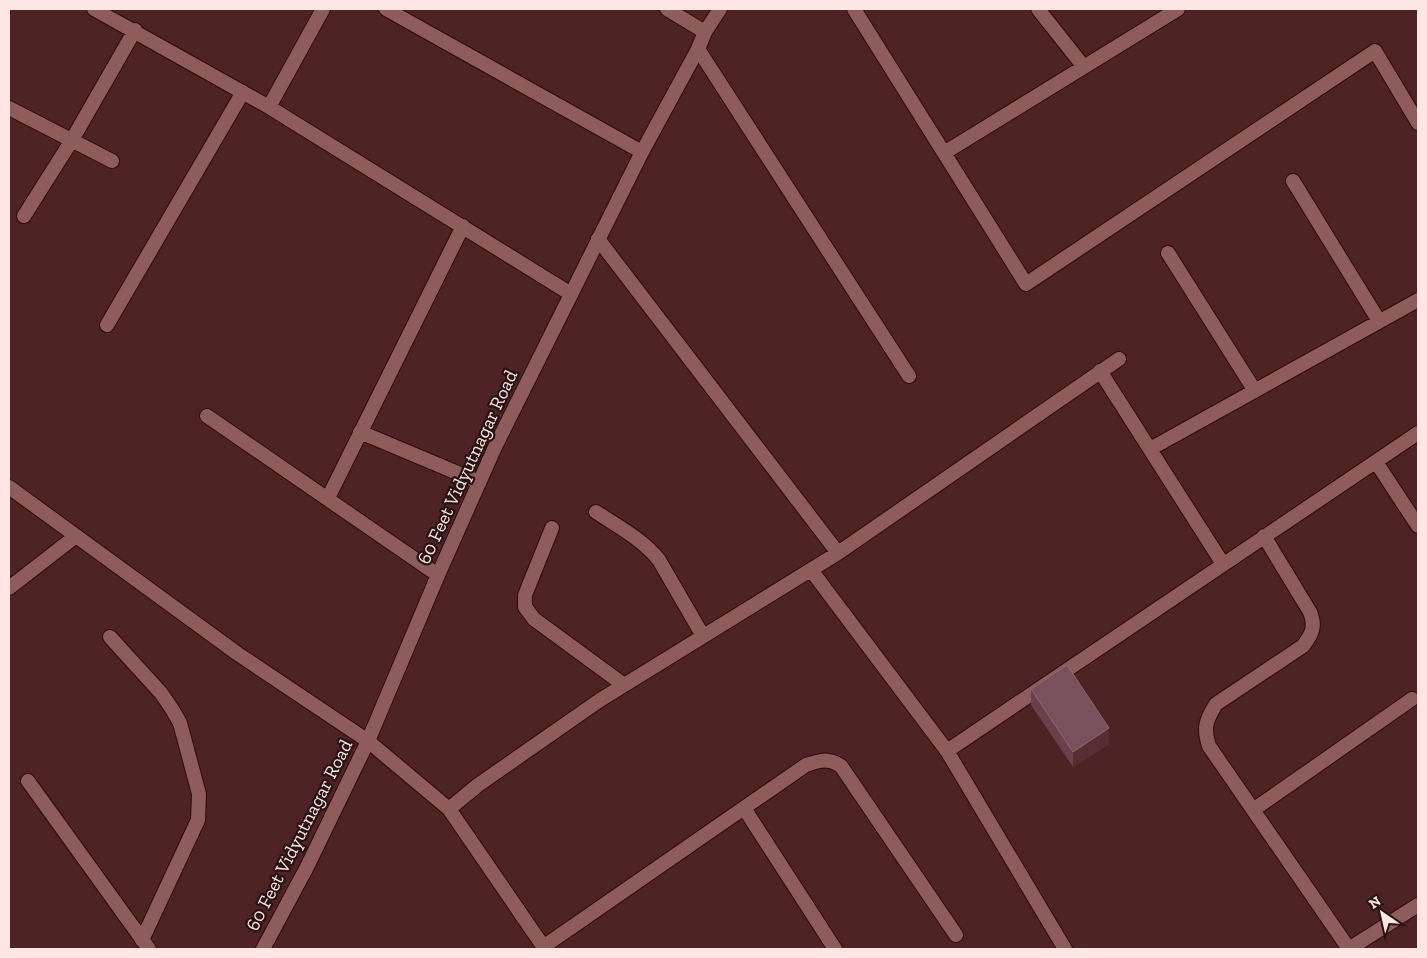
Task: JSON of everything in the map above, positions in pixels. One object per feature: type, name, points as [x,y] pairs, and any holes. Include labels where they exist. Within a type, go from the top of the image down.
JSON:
[{"type":"street","points":[[94,9],[121,15],[135,30],[269,107],[571,294]]},
{"type":"street","points":[[269,107],[323,9]]},
{"type":"street","points":[[386,9],[642,152]]},
{"type":"street","points":[[667,9],[705,32]]},
{"type":"street","name":"60 Feet Vidyutnagar Road","points":[[263,949],[307,867],[368,741],[438,575],[495,447],[642,152],[698,49],[705,32],[720,9]]},
{"type":"street","points":[[854,9],[1026,284],[1374,51],[1418,123]]},
{"type":"street","points":[[1038,9],[1084,67]]},
{"type":"street","points":[[944,153],[1178,9]]},
{"type":"street","points":[[24,216],[72,140],[135,30]]},
{"type":"street","points":[[698,49],[909,376]]},
{"type":"street","points":[[107,325],[243,92]]},
{"type":"street","points":[[9,108],[112,161]]},
{"type":"street","points":[[1293,181],[1379,321]]},
{"type":"street","points":[[328,498],[463,226]]},
{"type":"street","points":[[598,239],[838,553]]},
{"type":"street","points":[[1168,253],[1254,391]]},
{"type":"street","points":[[1150,449],[1418,300]]},
{"type":"street","points":[[449,809],[478,785],[624,685],[838,553],[1119,359]]},
{"type":"street","points":[[1100,371],[1222,564]]},
{"type":"street","points":[[207,416],[438,575]]},
{"type":"street","points":[[360,432],[479,482]]},
{"type":"street","points":[[947,751],[1418,433]]},
{"type":"street","points":[[1376,462],[1418,526]]},
{"type":"street","points":[[9,487],[238,654],[368,741],[449,809],[544,948],[806,765],[831,760],[841,766],[956,935]]},
{"type":"street","points":[[596,512],[650,549],[659,560],[703,636]]},
{"type":"street","points":[[552,528],[525,595],[526,606],[534,618],[624,685]]},
{"type":"street","points":[[9,588],[76,536]]},
{"type":"street","points":[[1264,536],[1310,612],[1314,622],[1312,634],[1303,646],[1216,704],[1209,714],[1205,727],[1209,746],[1349,949],[1418,905]]},
{"type":"street","points":[[811,570],[947,751],[1065,949]]},
{"type":"street","points":[[110,637],[161,693],[180,723],[199,794],[198,820],[146,944]]},
{"type":"street","points":[[1253,810],[1412,699]]},
{"type":"street","points":[[28,781],[146,944]]},
{"type":"street","points":[[744,808],[835,949]]},
{"type":"building","points":[[1067,665],[1109,728],[1073,752],[1031,689]]}]
